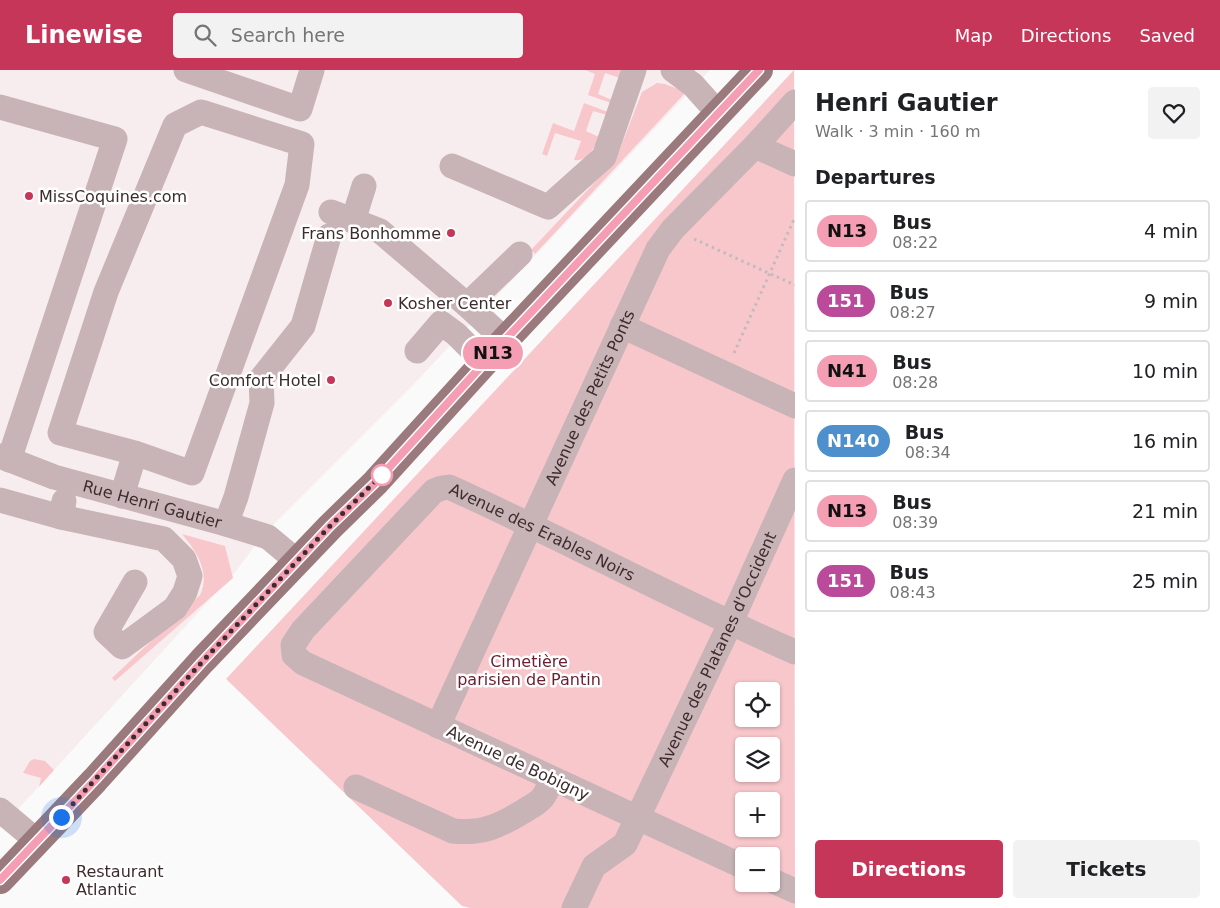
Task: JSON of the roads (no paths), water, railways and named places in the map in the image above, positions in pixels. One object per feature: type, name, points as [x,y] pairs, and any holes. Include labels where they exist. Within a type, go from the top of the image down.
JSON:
[{"type":"main road","points":[[0,880],[330,526],[375,483],[505,340],[759,70]]},
{"type":"street","points":[[186,70],[300,109],[312,70]]},
{"type":"street","points":[[452,166],[548,207],[604,157],[634,70]]},
{"type":"street","points":[[673,70],[693,85],[719,114]]},
{"type":"street","name":"Avenue des Petits Ponts","points":[[438,726],[658,249],[673,229],[755,146],[795,102]]},
{"type":"street","points":[[0,107],[115,139],[5,458]]},
{"type":"street","points":[[201,112],[302,144],[297,185],[192,473],[135,453],[60,433],[106,292],[175,125],[201,112]]},
{"type":"street","points":[[755,146],[795,164]]},
{"type":"street","points":[[226,524],[236,497],[262,403],[261,379],[303,326],[337,223],[364,186]]},
{"type":"street","points":[[337,223],[380,232],[467,305],[505,340]]},
{"type":"street","points":[[467,305],[520,254]]},
{"type":"street","points":[[417,351],[441,322],[485,363]]},
{"type":"street","points":[[622,326],[795,406]]},
{"type":"street","points":[[122,496],[135,453]]},
{"type":"street","name":"Rue Henri Gautier","points":[[5,458],[69,482],[268,537],[298,562]]},
{"type":"street","name":"Avenue des Platanes d'Occident","points":[[574,908],[594,866],[625,844],[730,624],[795,480]]},
{"type":"street","points":[[61,517],[69,482]]},
{"type":"street","name":"Avenue des Erables Noirs","points":[[294,655],[293,645],[303,630],[434,491],[450,487],[532,524],[730,624],[795,652]]},
{"type":"street","points":[[0,500],[61,517],[164,539],[184,559],[190,576],[185,592],[175,608],[122,647],[106,632],[136,582]]},
{"type":"street","name":"Avenue de Bobigny","points":[[294,655],[302,663],[735,864]]},
{"type":"street","points":[[356,786],[453,831],[470,833],[502,824],[532,806],[543,798],[552,779]]},
{"type":"street","points":[[0,810],[37,841]]},
{"type":"street","points":[[780,884],[795,891]]},
{"type":"place","name":"MissCoquines.com","points":[[29,196]]},
{"type":"place","name":"Frans Bonhomme","points":[[451,233]]},
{"type":"place","name":"Kosher Center","points":[[388,303]]},
{"type":"place","name":"Comfort Hotel","points":[[331,380]]},
{"type":"place","name":"Restaurant Atlantic","points":[[66,880]]},
{"type":"park label","name":"Cimetière parisien de Pantin","points":[[529,670]]}]
